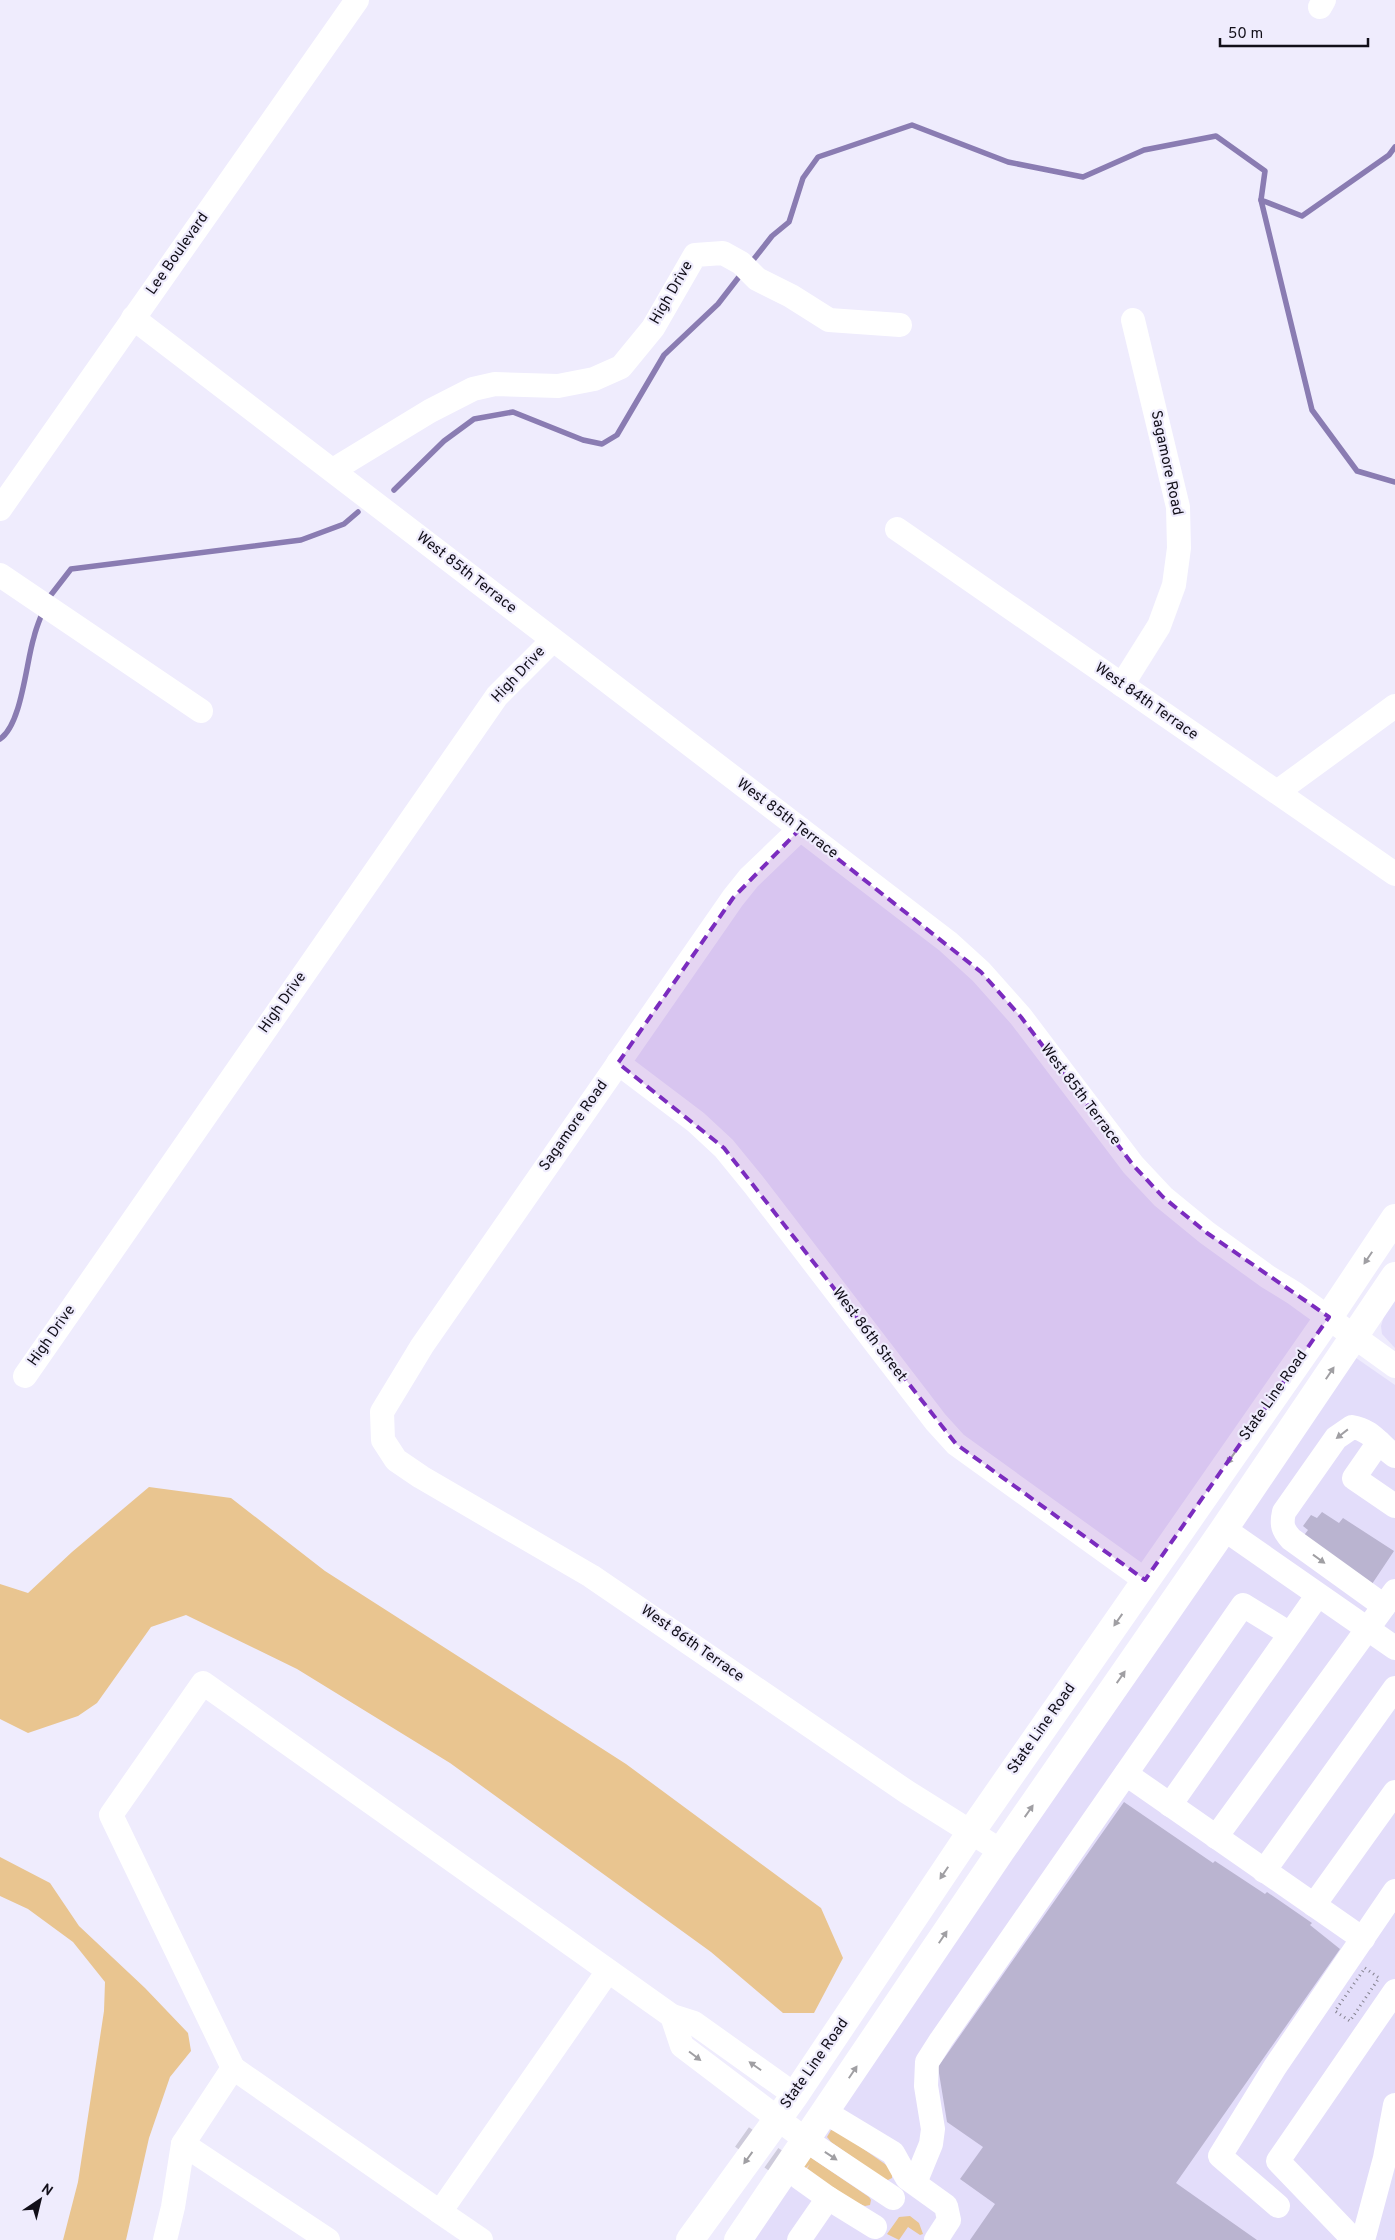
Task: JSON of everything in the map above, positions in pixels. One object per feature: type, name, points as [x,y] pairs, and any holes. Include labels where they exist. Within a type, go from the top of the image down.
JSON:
[{"type":"main road","name":"State Line Road","points":[[690,2240],[795,2095],[971,1832],[1329,1317],[1395,1218]]},
{"type":"main road","points":[[738,2240],[1001,1851],[1355,1336],[1392,1289]]},
{"type":"street","name":"Lee Boulevard","points":[[0,509],[357,0]]},
{"type":"street","name":"High Drive","points":[[332,470],[430,410],[473,389],[495,384],[558,386],[594,379],[621,367],[653,328],[695,255],[723,253],[829,320],[900,325]]},
{"type":"street","name":"West 85th Terrace","points":[[133,318],[948,942],[981,972],[1021,1017],[1133,1165],[1163,1197],[1207,1233],[1329,1317],[1395,1366]]},
{"type":"street","name":"Sagamore Road","points":[[1122,685],[1159,626],[1174,585],[1180,548],[1178,507],[1133,320]]},
{"type":"street","name":"West 84th Terrace","points":[[897,529],[1395,874]]},
{"type":"street","points":[[0,574],[200,711]]},
{"type":"street","name":"High Drive","points":[[25,1376],[497,696],[553,640]]},
{"type":"street","points":[[1276,792],[1395,706]]},
{"type":"street","name":"Sagamore Road","points":[[383,1440],[382,1412],[391,1394],[733,898],[749,878],[800,830]]},
{"type":"street","name":"West 86th Street","points":[[618,1063],[696,1122],[724,1148],[936,1422],[956,1444],[1145,1580]]},
{"type":"street","points":[[1216,1836],[1389,1598],[1291,1540],[1283,1531],[1282,1521],[1284,1512],[1336,1438],[1352,1427],[1361,1428],[1372,1434],[1387,1449],[1354,1478],[1395,1506]]},
{"type":"street","name":"West 86th Terrace","points":[[383,1440],[396,1460],[421,1477],[591,1576],[836,1744],[1001,1851]]},
{"type":"street","points":[[1224,1529],[1317,1596],[1395,1648]]},
{"type":"street","points":[[1170,1805],[1317,1596]]},
{"type":"street","points":[[800,2178],[828,2198],[871,2234],[893,2198],[911,2180],[931,2144],[932,2129],[926,2086],[927,2062],[1243,1605],[1290,1634]]},
{"type":"street","points":[[481,2240],[233,2068],[111,1815],[203,1683],[672,2016],[694,2023],[795,2095]]},
{"type":"street","points":[[1264,1871],[1395,1688]]},
{"type":"street","points":[[1126,1774],[1363,1939]]},
{"type":"street","points":[[1314,1905],[1395,1792]]},
{"type":"street","points":[[1278,2206],[1220,2156],[1275,2067],[1395,1891]]},
{"type":"street","points":[[440,2212],[608,1971]]},
{"type":"street","points":[[1354,2240],[1278,2161],[1395,1991]]},
{"type":"street","points":[[672,2016],[682,2046],[806,2140],[893,2198]]},
{"type":"street","points":[[165,2240],[173,2207],[183,2144],[233,2068]]},
{"type":"street","points":[[1363,2240],[1385,2158],[1395,2105]]},
{"type":"street","points":[[825,2112],[893,2153],[911,2180],[946,2206],[949,2220],[936,2240]]},
{"type":"street","points":[[183,2144],[328,2240]]},
{"type":"street","points":[[800,2240],[828,2198]]},
{"type":"path","points":[[1365,1968],[1379,1978],[1350,2021],[1335,2011],[1365,1968]]},
{"type":"highlighted area","points":[[800,829],[981,972],[1021,1017],[1133,1165],[1163,1197],[1207,1233],[1329,1317],[1145,1580],[956,1444],[724,1148],[618,1063],[733,898]]},
{"type":"shaded area","points":[[1395,1299],[1395,1348],[1382,1334],[1381,1326],[1384,1316]]},
{"type":"shaded area","points":[[1346,1351],[1395,1385],[1395,2240],[746,2240]]},
{"type":"shaded area","points":[[149,1487],[231,1498],[325,1571],[626,1764],[821,1908],[843,1958],[814,2013],[783,2013],[711,1952],[450,1763],[297,1669],[186,1615],[151,1627],[97,1703],[78,1716],[28,1733],[0,1719],[0,1584],[28,1593],[72,1552]]},
{"type":"shaded area","points":[[0,1857],[50,1883],[79,1926],[145,1988],[188,2033],[191,2051],[170,2077],[149,2138],[126,2240],[63,2240],[78,2182],[104,2011],[105,1982],[73,1942],[28,1909],[0,1896]]},
{"type":"shaded area","points":[[831,2130],[838,2131],[892,2169],[892,2178],[884,2179],[831,2142],[827,2137]]},
{"type":"shaded area","points":[[810,2157],[869,2197],[871,2200],[870,2205],[865,2206],[839,2196],[806,2170],[810,2164],[805,2169],[800,2166]]},
{"type":"shaded area","points":[[910,2216],[919,2223],[923,2234],[920,2235],[908,2227],[899,2240],[887,2234],[899,2217]]},
{"type":"building","points":[[1322,1512],[1339,1523],[1343,1518],[1394,1551],[1370,1587],[1302,1538],[1308,1530],[1303,1526],[1311,1515],[1317,1518]]},
{"type":"building","points":[[1124,1802],[1213,1863],[1215,1861],[1265,1894],[1267,1892],[1312,1923],[1310,1925],[1340,1949],[1176,2183],[1257,2240],[970,2240],[995,2204],[960,2179],[983,2147],[947,2122],[938,2067]]},
{"type":"waterway","points":[[750,264],[772,236],[789,222],[803,178],[818,157],[912,125],[1008,162],[1083,177],[1144,150],[1216,136],[1265,171],[1261,200],[1302,216],[1389,155],[1395,147]]},
{"type":"waterway","points":[[1261,200],[1312,410],[1357,471],[1395,482]]},
{"type":"waterway","points":[[394,490],[444,441],[474,419],[513,412],[583,440],[602,444],[617,435],[664,355],[718,304],[742,273]]},
{"type":"waterway","points":[[47,600],[71,569],[301,540],[344,524],[358,512]]},
{"type":"waterway","points":[[0,739],[7,731],[18,707],[31,648],[43,611]]},
{"type":"tunnel","points":[[742,2137],[800,2178]]}]
